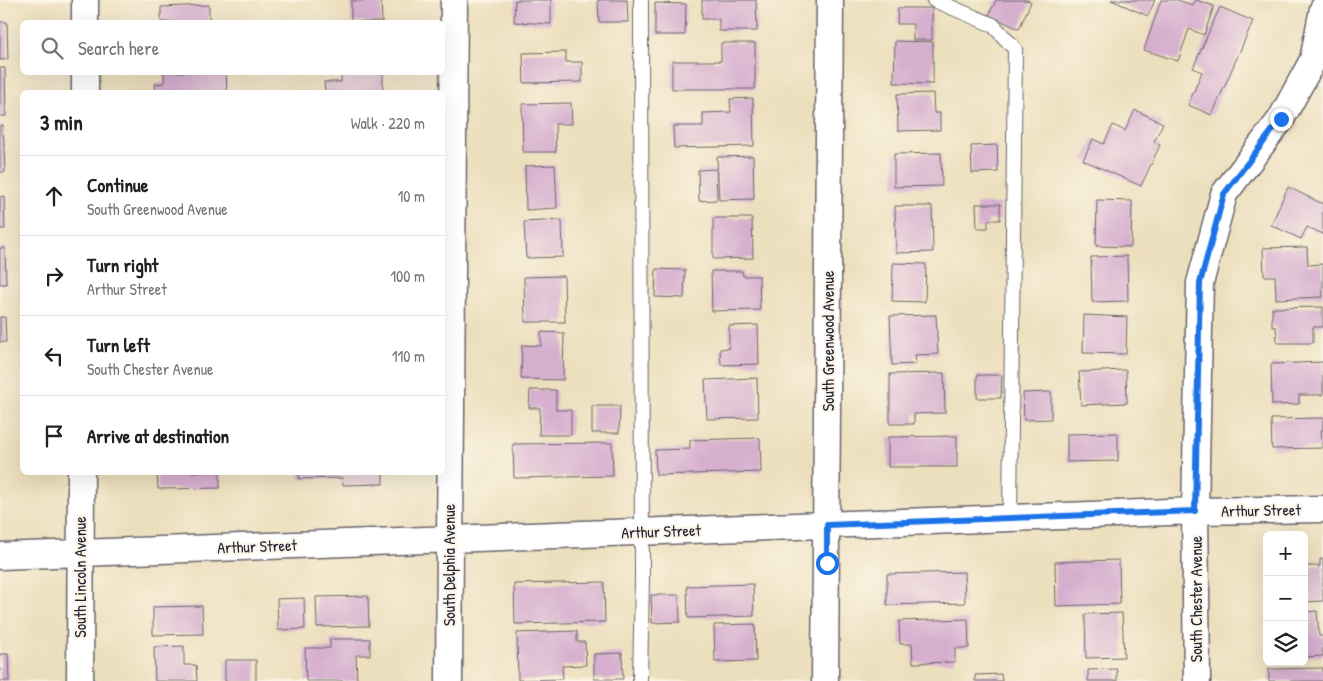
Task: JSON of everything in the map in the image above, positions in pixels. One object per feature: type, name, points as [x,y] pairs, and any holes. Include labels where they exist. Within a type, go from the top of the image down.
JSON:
[{"type":"street","points":[[85,20],[86,0]]},
{"type":"street","name":"South Delphia Avenue","points":[[449,681],[454,0]]},
{"type":"street","name":"South Greenwood Avenue","points":[[826,681],[830,0]]},
{"type":"street","name":"South Chester Avenue","points":[[1196,681],[1195,511],[1200,283],[1224,194],[1281,119],[1313,60],[1323,9]]},
{"type":"street","points":[[84,90],[85,75]]},
{"type":"street","name":"South Lincoln Avenue","points":[[80,681],[81,475]]},
{"type":"street","name":"Arthur Street","points":[[0,556],[1195,511],[1323,509]]},
{"type":"lane","points":[[640,681],[641,0]]},
{"type":"lane","points":[[934,0],[993,25],[1014,49],[1010,518]]},
{"type":"building","points":[[381,0],[382,20],[351,20],[351,1]]},
{"type":"building","points":[[515,0],[551,0],[551,24],[514,22]]},
{"type":"building","points":[[598,0],[627,0],[628,22],[599,22]]},
{"type":"building","points":[[702,0],[756,0],[757,31],[719,31],[719,19],[702,19]]},
{"type":"building","points":[[996,0],[1027,0],[1031,2],[1019,29],[989,15]]},
{"type":"building","points":[[1111,0],[1155,0],[1148,16]]},
{"type":"building","points":[[1161,0],[1177,0],[1193,5],[1196,0],[1214,6],[1204,35],[1189,29],[1178,61],[1144,50]]},
{"type":"building","points":[[655,3],[686,4],[685,35],[655,35]]},
{"type":"building","points":[[209,5],[209,20],[161,20],[161,7]]},
{"type":"building","points":[[1220,7],[1253,21],[1212,115],[1188,105],[1202,72],[1193,68]]},
{"type":"building","points":[[898,8],[932,8],[932,40],[913,40],[913,24],[897,24]]},
{"type":"building","points":[[0,22],[7,22],[8,59],[0,60]]},
{"type":"building","points":[[895,41],[933,42],[933,84],[894,83]]},
{"type":"building","points":[[721,43],[755,43],[755,89],[672,89],[672,61],[721,61]]},
{"type":"building","points":[[566,52],[566,62],[582,62],[582,82],[524,83],[523,53]]},
{"type":"building","points":[[0,68],[5,68],[6,116],[0,116]]},
{"type":"building","points":[[164,75],[226,75],[227,90],[156,90],[155,84],[164,83]]},
{"type":"building","points":[[341,75],[383,75],[383,90],[325,90],[324,82],[341,82]]},
{"type":"building","points":[[933,93],[934,113],[940,113],[940,130],[898,131],[897,94]]},
{"type":"building","points":[[753,98],[754,146],[674,148],[673,126],[703,126],[703,113],[731,112],[730,99]]},
{"type":"building","points":[[571,103],[572,124],[555,124],[556,152],[523,152],[522,104]]},
{"type":"building","points":[[1135,110],[1163,123],[1154,142],[1160,145],[1141,186],[1083,160],[1093,139],[1104,144],[1113,125],[1125,131]]},
{"type":"building","points":[[0,125],[3,125],[5,172],[0,172]]},
{"type":"building","points":[[997,145],[998,172],[972,173],[971,146]]},
{"type":"building","points":[[941,153],[942,186],[894,187],[894,154]]},
{"type":"building","points":[[753,156],[754,199],[719,200],[717,157]]},
{"type":"building","points":[[555,165],[557,208],[526,210],[525,166]]},
{"type":"building","points":[[716,169],[717,200],[699,201],[698,170]]},
{"type":"building","points":[[1288,187],[1323,204],[1323,234],[1307,227],[1301,239],[1271,225]]},
{"type":"building","points":[[4,196],[5,229],[0,229],[0,197]]},
{"type":"building","points":[[1097,200],[1132,201],[1131,247],[1096,246]]},
{"type":"building","points":[[976,204],[1000,204],[1000,220],[988,220],[988,228],[977,228]]},
{"type":"building","points":[[895,206],[932,206],[933,252],[896,253]]},
{"type":"building","points":[[713,218],[752,218],[753,258],[713,259]]},
{"type":"building","points":[[562,220],[563,257],[526,258],[524,222]]},
{"type":"building","points":[[1307,247],[1308,265],[1323,264],[1323,297],[1276,299],[1275,276],[1264,276],[1263,248]]},
{"type":"building","points":[[0,248],[5,248],[6,284],[0,284]]},
{"type":"building","points":[[1127,256],[1128,301],[1092,302],[1091,257]]},
{"type":"building","points":[[893,263],[926,264],[925,302],[892,301]]},
{"type":"building","points":[[656,269],[685,270],[684,298],[655,297]]},
{"type":"building","points":[[711,271],[742,271],[743,276],[759,276],[760,310],[712,311]]},
{"type":"building","points":[[564,276],[565,322],[525,322],[524,277]]},
{"type":"building","points":[[1323,307],[1323,327],[1313,327],[1313,343],[1277,343],[1276,327],[1272,327],[1272,308]]},
{"type":"building","points":[[936,315],[938,354],[915,355],[916,364],[892,365],[890,316]]},
{"type":"building","points":[[1084,315],[1127,317],[1126,354],[1083,353]]},
{"type":"building","points":[[0,317],[5,317],[6,342],[0,342]]},
{"type":"building","points":[[758,325],[759,364],[721,365],[720,349],[729,348],[729,326]]},
{"type":"building","points":[[541,332],[564,333],[563,380],[521,379],[522,345],[541,346]]},
{"type":"building","points":[[1323,362],[1323,395],[1299,395],[1299,404],[1272,405],[1271,364]]},
{"type":"building","points":[[1126,370],[1127,403],[1081,405],[1079,372]]},
{"type":"building","points":[[944,373],[945,413],[914,414],[914,424],[890,424],[890,374]]},
{"type":"building","points":[[977,375],[1002,375],[1001,398],[977,398]]},
{"type":"building","points":[[757,378],[758,418],[707,419],[705,380]]},
{"type":"building","points":[[530,390],[556,390],[556,410],[571,410],[571,435],[539,435],[540,408],[529,408]]},
{"type":"building","points":[[1051,392],[1051,419],[1024,420],[1023,393]]},
{"type":"building","points":[[592,406],[620,406],[619,433],[592,433]]},
{"type":"building","points":[[1323,418],[1323,430],[1321,430],[1322,448],[1272,449],[1271,419]]},
{"type":"building","points":[[1118,433],[1118,461],[1067,462],[1067,434]]},
{"type":"building","points":[[957,436],[957,467],[888,467],[888,437]]},
{"type":"building","points":[[760,438],[761,472],[656,475],[655,450],[690,449],[690,440]]},
{"type":"building","points":[[612,443],[613,476],[514,478],[513,444]]},
{"type":"building","points":[[157,475],[220,475],[220,488],[158,489]]},
{"type":"building","points":[[299,475],[383,475],[383,484],[343,485],[342,478],[299,479]]},
{"type":"building","points":[[1320,559],[1323,559],[1323,601],[1308,602],[1308,566],[1320,566]]},
{"type":"building","points":[[1119,560],[1120,604],[1056,606],[1055,562]]},
{"type":"building","points":[[964,572],[965,603],[887,605],[887,574]]},
{"type":"building","points":[[604,582],[605,622],[515,624],[514,584]]},
{"type":"building","points":[[753,584],[754,616],[688,618],[687,586]]},
{"type":"building","points":[[651,595],[679,595],[680,622],[652,623]]},
{"type":"building","points":[[368,596],[369,626],[317,627],[316,597]]},
{"type":"building","points":[[304,598],[305,629],[278,630],[277,599]]},
{"type":"building","points":[[202,606],[203,634],[153,635],[153,607]]},
{"type":"building","points":[[1317,611],[1319,636],[1323,636],[1323,656],[1308,657],[1308,612]]},
{"type":"building","points":[[1122,613],[1124,657],[1086,658],[1085,614]]},
{"type":"building","points":[[968,619],[969,648],[955,648],[955,662],[913,663],[912,644],[900,644],[899,621]]},
{"type":"building","points":[[755,624],[756,661],[715,662],[714,625]]},
{"type":"building","points":[[577,631],[577,642],[585,642],[586,665],[562,666],[563,679],[518,680],[517,633]]},
{"type":"building","points":[[330,639],[370,639],[370,655],[356,655],[357,681],[306,681],[305,648],[330,648]]},
{"type":"building","points":[[184,646],[184,665],[196,665],[197,681],[155,681],[154,647]]},
{"type":"building","points":[[622,653],[623,679],[594,679],[594,654]]},
{"type":"building","points":[[0,654],[8,654],[9,681],[0,681]]},
{"type":"building","points":[[225,660],[256,660],[256,681],[225,681]]},
{"type":"building","points":[[1323,668],[1323,681],[1269,681],[1269,669]]},
{"type":"building","points":[[1117,669],[1117,681],[1088,681],[1088,670]]},
{"type":"building","points":[[1001,674],[1002,681],[975,681],[975,675]]},
{"type":"route","points":[[827,563],[827,525],[1195,511],[1200,283],[1224,194],[1281,119]]}]
